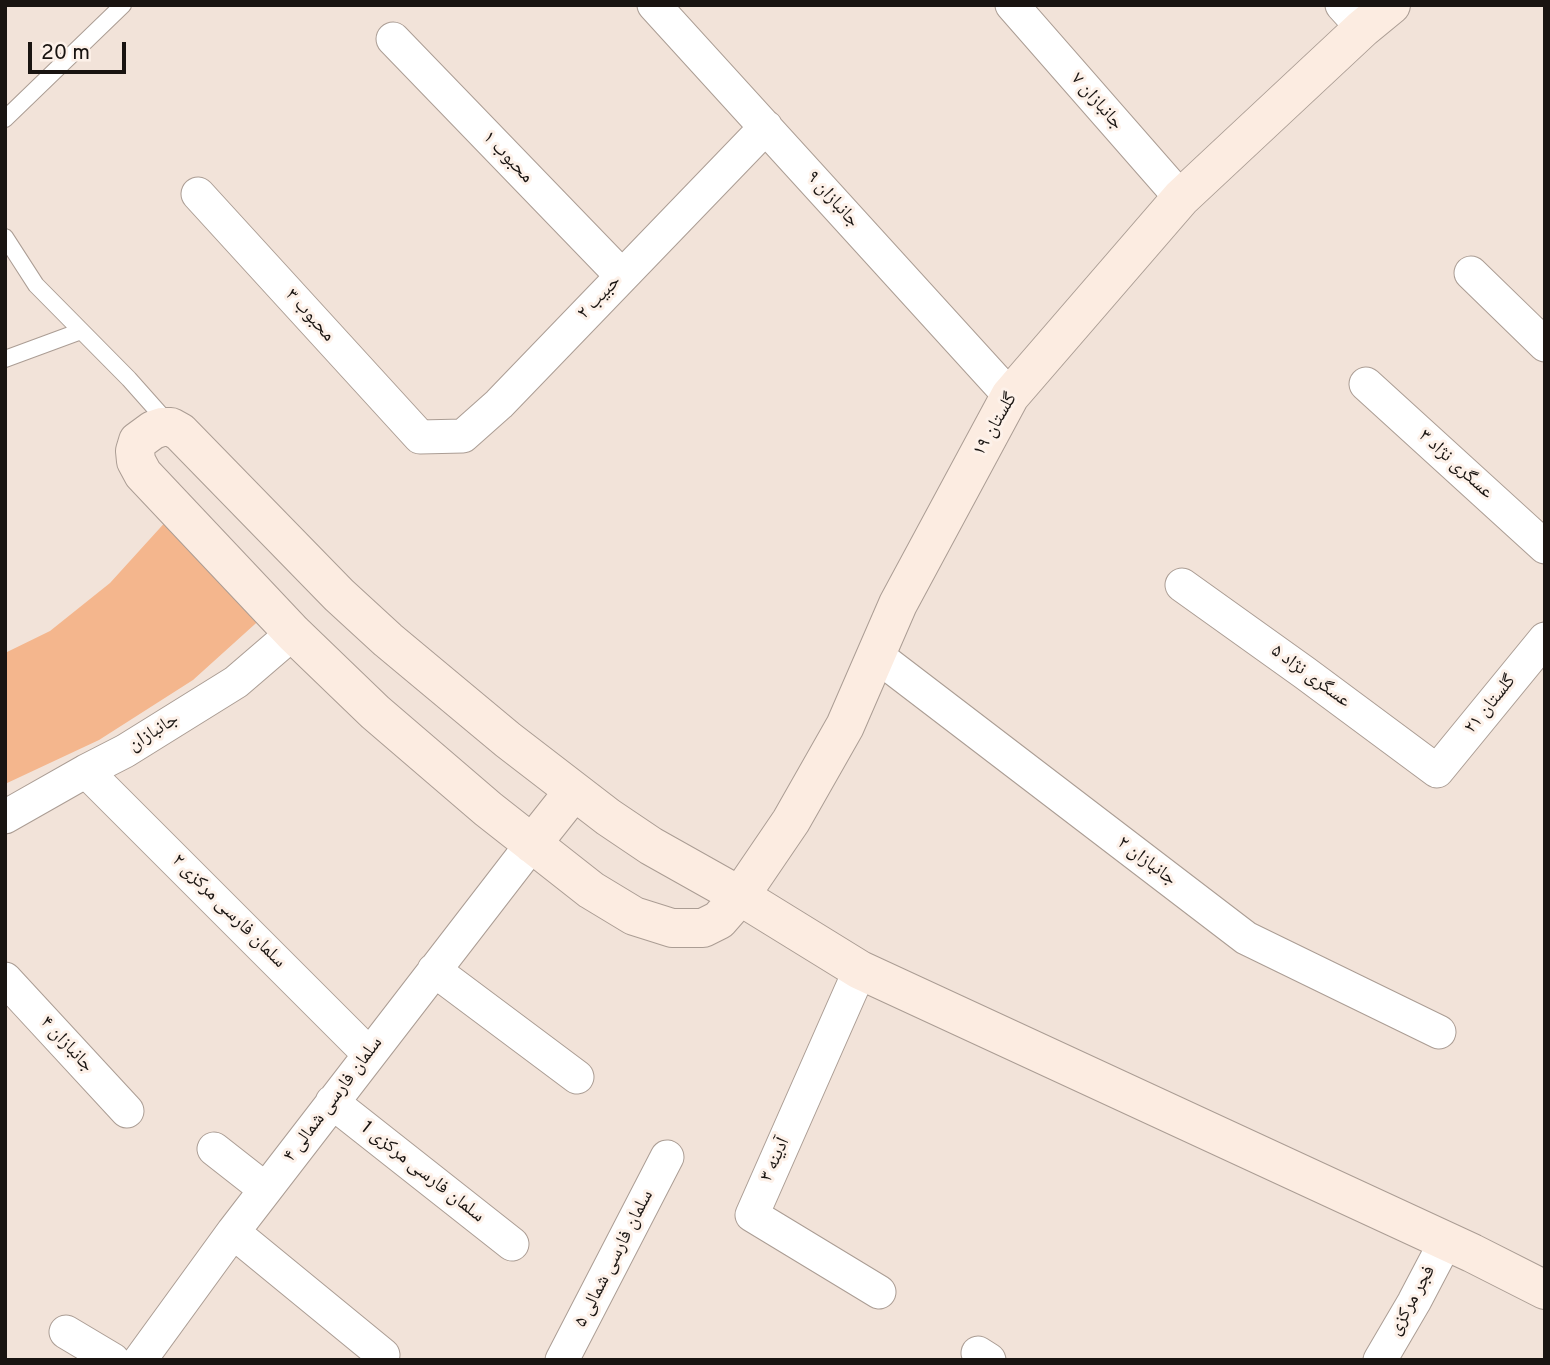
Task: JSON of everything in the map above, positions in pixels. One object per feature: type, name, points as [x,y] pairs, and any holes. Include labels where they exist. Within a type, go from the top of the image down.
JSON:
[{"type":"main road","name":"گلستان ۱۹","points":[[174,429],[162,427],[153,430],[138,442],[136,461],[144,474],[293,633],[375,712],[488,808],[591,890],[634,916],[672,928],[703,928],[719,920],[740,896],[791,821],[845,726],[898,604],[1010,396],[1181,198],[1365,13]]},
{"type":"main road","points":[[174,429],[180,432],[337,593],[388,640],[509,740],[650,846],[740,896],[860,970],[1446,1241],[1545,1290]]},
{"type":"main road","points":[[293,633],[337,593]]},
{"type":"main road","points":[[532,844],[574,791]]},
{"type":"street","name":"جانبازان ۹","points":[[654,5],[1010,396]]},
{"type":"street","name":"جانبازان ۷","points":[[1012,5],[1181,198]]},
{"type":"street","name":"محبوب ۱","points":[[393,39],[622,276]]},
{"type":"street","name":"حبیب ۲","points":[[420,437],[463,436],[499,404],[766,127]]},
{"type":"street","name":"محبوب ۳","points":[[198,194],[420,437]]},
{"type":"street","points":[[1471,274],[1545,345]]},
{"type":"street","name":"عسگری نژاد ۳","points":[[1366,384],[1545,547]]},
{"type":"street","name":"عسگری نژاد ۵","points":[[1182,585],[1437,771]]},
{"type":"street","name":"جانبازان","points":[[5,817],[125,751],[236,682],[293,633]]},
{"type":"street","name":"گلستان ۲۱","points":[[1437,771],[1545,639]]},
{"type":"street","name":"جانبازان ۲","points":[[876,654],[1246,938],[1439,1032]]},
{"type":"street","name":"سلمان فارسی مرکزی ۲","points":[[86,771],[369,1054]]},
{"type":"street","name":"سلمان فارسی شمالی ۴","points":[[139,1360],[265,1189],[532,844]]},
{"type":"street","points":[[433,970],[577,1077]]},
{"type":"street","name":"آدینه ۳","points":[[860,970],[752,1214],[879,1292]]},
{"type":"street","name":"جانبازان ۴","points":[[5,979],[127,1111]]},
{"type":"street","name":"سلمان فارسی مرکزی 1","points":[[332,1102],[512,1244]]},
{"type":"street","points":[[214,1149],[265,1189]]},
{"type":"street","name":"سلمان فارسی شمالی ۵","points":[[562,1360],[667,1157]]},
{"type":"street","points":[[233,1232],[383,1355]]},
{"type":"street","name":"فجر مرکزی","points":[[1380,1360],[1446,1241]]},
{"type":"street","points":[[66,1332],[113,1360]]},
{"type":"lane","points":[[5,119],[123,5]]},
{"type":"lane","points":[[5,237],[36,285],[129,379],[174,429]]},
{"type":"lane","points":[[5,359],[81,331]]},
{"type":"shaded area","points":[[169,518],[275,606],[193,680],[99,740],[5,784],[5,653],[50,631],[110,583]]}]
